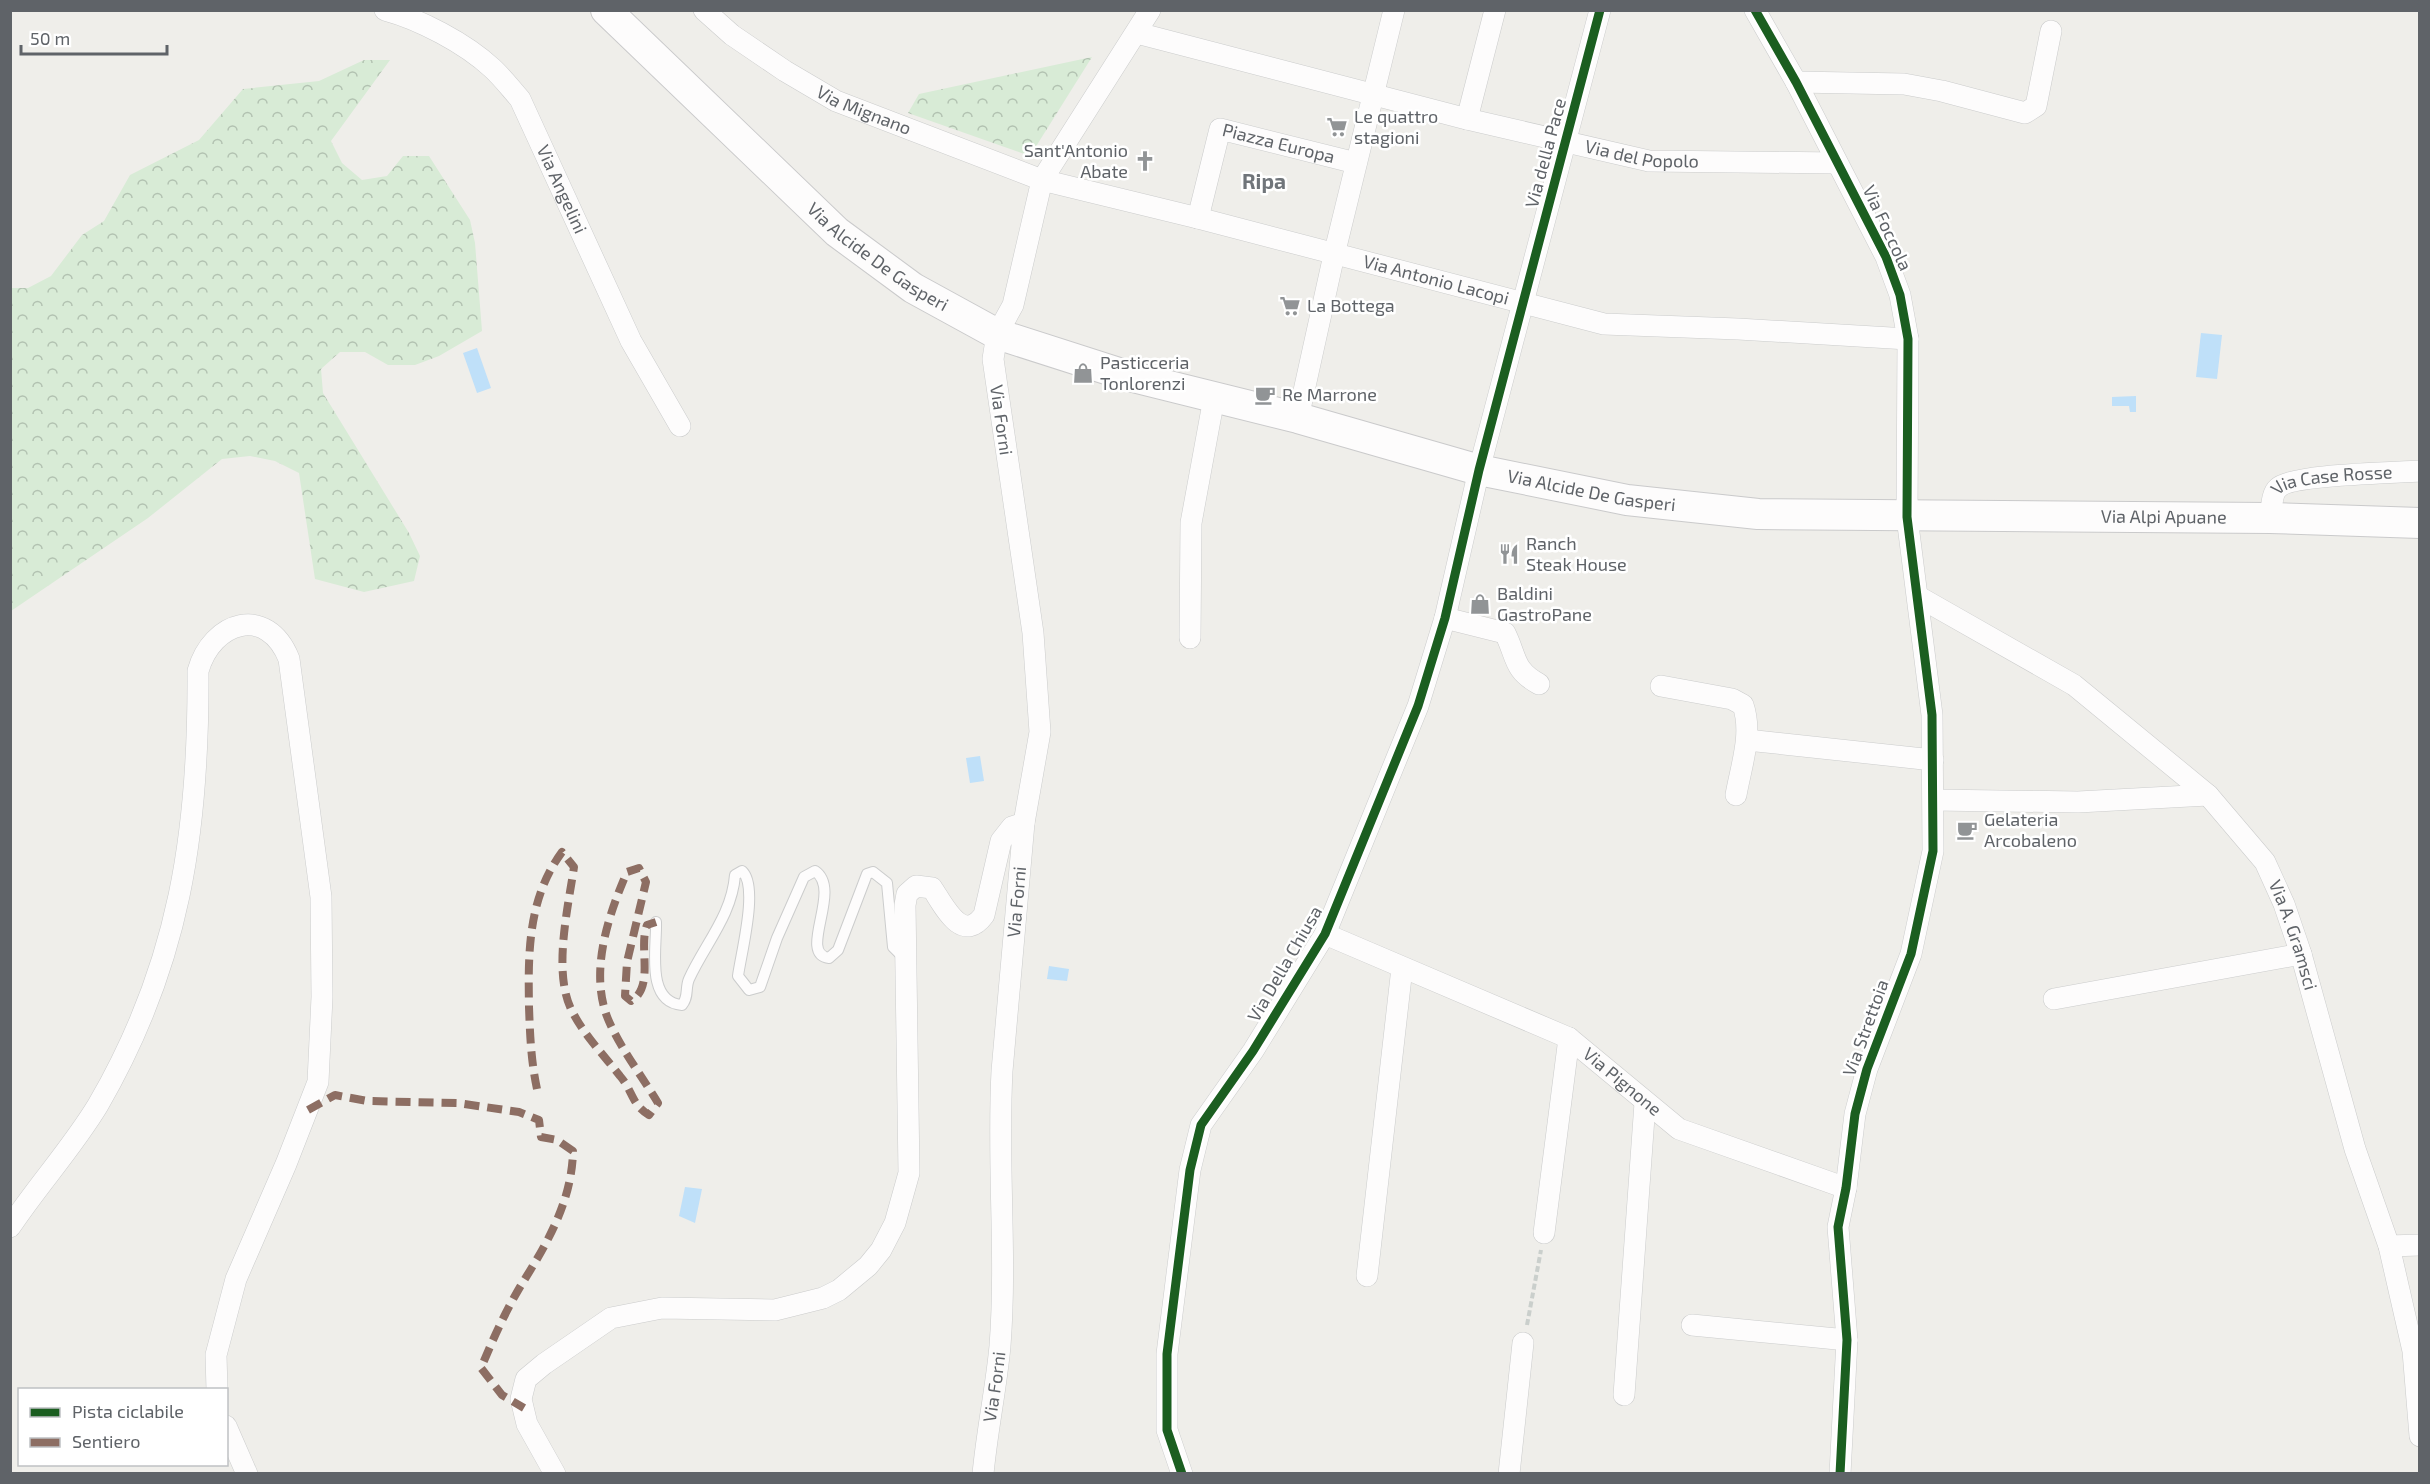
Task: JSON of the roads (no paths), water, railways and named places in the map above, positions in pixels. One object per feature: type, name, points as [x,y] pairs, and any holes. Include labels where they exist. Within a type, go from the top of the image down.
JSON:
[{"type":"main road","name":"Via Alcide De Gasperi","points":[[606,10],[837,232],[913,288],[997,334],[1125,375],[1298,418],[1479,470],[1627,500],[1758,514],[1907,517]]},
{"type":"main road","name":"Via Alpi Apuane","points":[[1907,517],[2270,519],[2420,523]]},
{"type":"street","name":"Via Angelini","points":[[385,10],[411,17],[457,44],[491,67],[520,99],[632,341],[680,426]]},
{"type":"street","name":"Via Mignano","points":[[704,10],[749,47],[836,101],[1042,180]]},
{"type":"street","points":[[997,334],[1013,305],[1042,180],[1150,10]]},
{"type":"street","points":[[1298,418],[1334,255],[1394,10]]},
{"type":"street","points":[[1467,118],[1495,10]]},
{"type":"street","name":"Via della Pace","points":[[1479,470],[1600,10]]},
{"type":"street","name":"Via Foccola","points":[[1755,10],[1796,82],[1886,257],[1900,295],[1908,339],[1907,517],[1919,597]]},
{"type":"street","points":[[1796,82],[1904,84],[2025,113],[2036,106],[2051,31]]},
{"type":"street","name":"Via del Popolo","points":[[1137,33],[1467,118],[1649,161],[1838,163]]},
{"type":"street","name":"Piazza Europa","points":[[1198,218],[1220,129],[1356,163]]},
{"type":"street","name":"Via Antonio Lacopi","points":[[1042,180],[1198,218],[1604,324],[1737,328],[1908,339]]},
{"type":"street","name":"Via Forni","points":[[983,1473],[1000,1346],[1003,1247],[1000,1108],[1024,823],[1040,732],[1033,633],[993,359],[997,334]]},
{"type":"street","points":[[1190,638],[1191,523],[1214,398]]},
{"type":"street","name":"Via Della Chiusa","points":[[1182,1473],[1167,1430],[1167,1354],[1190,1170],[1201,1125],[1253,1051],[1325,934],[1418,706],[1445,618],[1479,470]]},
{"type":"street","name":"Via Case Rosse","points":[[2270,519],[2275,491],[2280,485],[2311,478],[2420,471]]},
{"type":"street","name":"Via Strettoia","points":[[1840,1473],[1847,1340],[1839,1227],[1858,1103],[1867,1069],[1911,954],[1933,851],[1932,715],[1919,597]]},
{"type":"street","name":"Via A. Gramsci","points":[[1919,597],[2074,685],[2208,795],[2265,862],[2284,904],[2301,954],[2355,1149],[2389,1246],[2414,1351],[2420,1436]]},
{"type":"street","points":[[1445,618],[1505,633],[1516,665],[1526,677],[1539,684]]},
{"type":"street","points":[[10,1227],[59,1165],[98,1105],[144,1014],[167,947],[184,880],[194,786],[198,671],[202,656],[221,632],[235,626],[263,628],[277,637],[289,659],[321,897],[322,997],[318,1082],[286,1164],[236,1279],[216,1354],[217,1388]]},
{"type":"street","points":[[1661,686],[1732,699],[1743,705],[1747,718],[1747,740],[1736,795]]},
{"type":"street","points":[[1747,740],[1934,760]]},
{"type":"street","points":[[1934,800],[2078,802],[2208,795]]},
{"type":"street","points":[[555,1473],[527,1425],[521,1399],[526,1379],[611,1318],[662,1308],[775,1310],[823,1298],[861,1272],[881,1250],[895,1223],[909,1173],[905,906],[911,890],[922,885],[932,888],[957,923],[968,926],[976,923],[984,915],[1001,841],[1012,827],[1024,823]]},
{"type":"street","name":"Via Pignone","points":[[1325,934],[1569,1038],[1679,1129],[1846,1188]]},
{"type":"street","points":[[2054,999],[2301,954]]},
{"type":"street","points":[[1367,1276],[1402,968]]},
{"type":"street","points":[[1544,1233],[1569,1038]]},
{"type":"street","points":[[1624,1395],[1645,1103]]},
{"type":"street","points":[[2389,1246],[2420,1245]]},
{"type":"street","points":[[1692,1325],[1847,1340]]},
{"type":"street","points":[[1509,1473],[1523,1343]]},
{"type":"street","points":[[228,1430],[248,1473]]},
{"type":"lane","points":[[656,921],[656,980],[661,994],[675,1005],[682,1005],[686,1001],[687,982],[725,916],[735,875],[742,871],[747,876],[750,894],[738,976],[749,990],[760,987],[777,938],[804,877],[815,871],[823,880],[826,892],[816,940],[819,953],[823,957],[829,958],[838,950],[867,874],[873,872],[887,884],[894,947],[900,954],[907,954]]},
{"type":"water","points":[[2201,333],[2222,335],[2217,379],[2196,377]]},
{"type":"water","points":[[477,348],[491,388],[477,393],[463,353]]},
{"type":"water","points":[[2136,396],[2136,412],[2130,412],[2129,406],[2112,406],[2112,397]]},
{"type":"water","points":[[980,756],[984,781],[970,783],[966,758]]},
{"type":"water","points":[[1049,966],[1069,969],[1067,981],[1047,979]]},
{"type":"water","points":[[685,1187],[702,1189],[695,1223],[679,1216]]},
{"type":"place","name":"Le quattro stagioni","points":[[1337,127]]},
{"type":"place","name":"Sant'Antonio Abate","points":[[1145,161]]},
{"type":"place","name":"La Bottega","points":[[1290,306]]},
{"type":"place","name":"Pasticceria Tonlorenzi","points":[[1083,373]]},
{"type":"place","name":"Re Marrone","points":[[1265,395]]},
{"type":"place","name":"Ranch Steak House","points":[[1509,554]]},
{"type":"place","name":"Baldini GastroPane","points":[[1480,604]]},
{"type":"place","name":"Gelateria Arcobaleno","points":[[1967,830]]},
{"type":"district","name":"Ripa","points":[[1264,182]]}]
